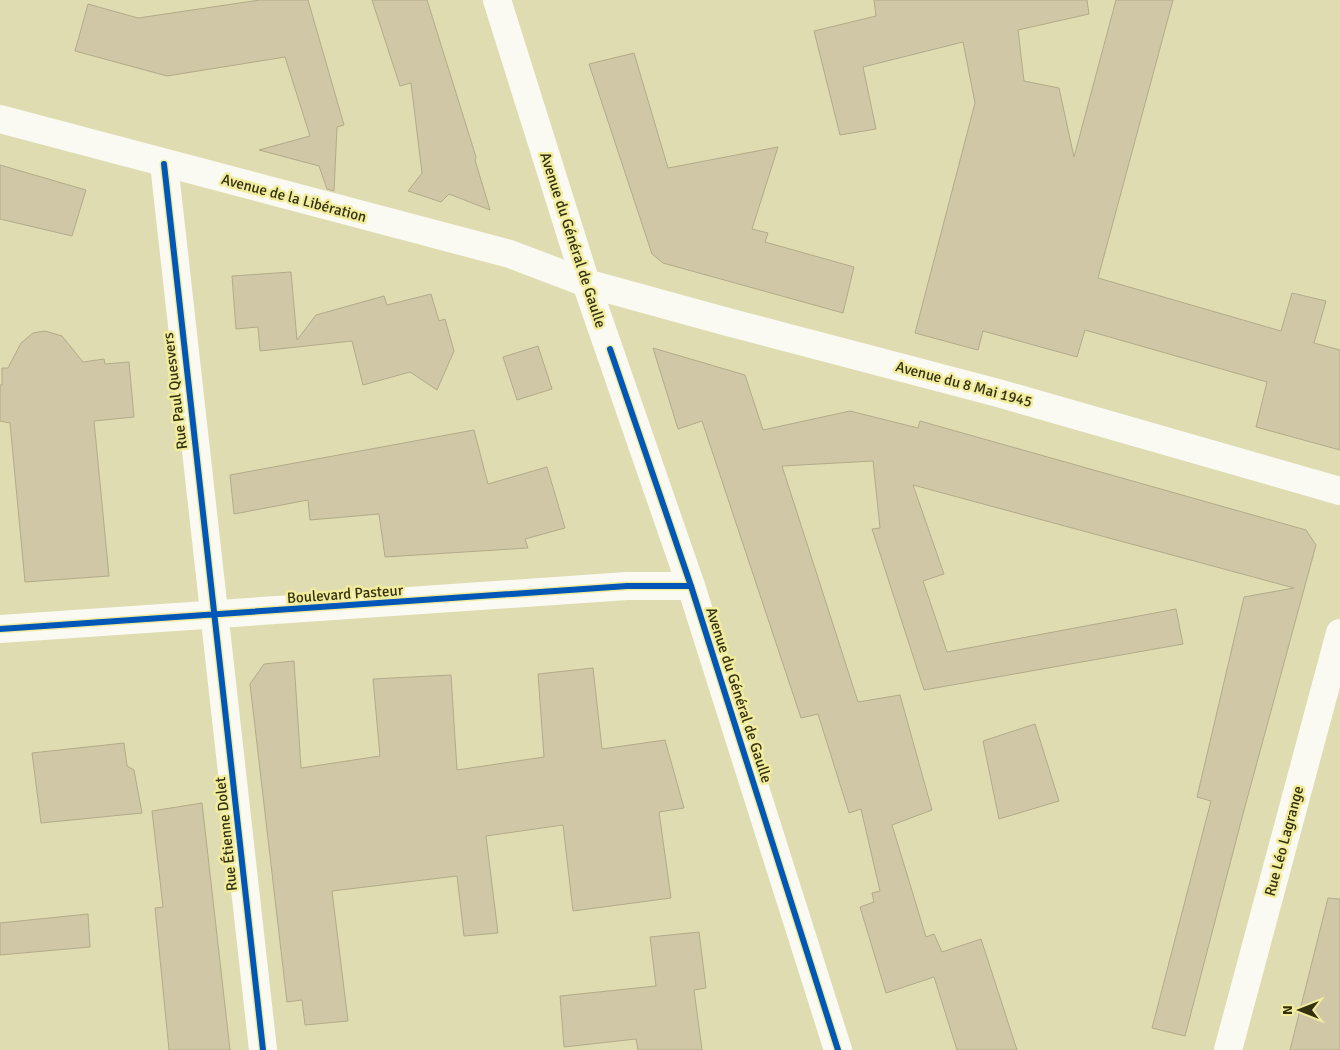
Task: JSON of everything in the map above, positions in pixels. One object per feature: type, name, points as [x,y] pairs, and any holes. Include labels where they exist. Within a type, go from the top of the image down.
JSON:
[{"type":"main road","name":"Avenue du Général de Gaulle","points":[[497,0],[586,283],[691,586],[838,1050]]},
{"type":"main road","name":"Avenue de la Libération","points":[[0,119],[164,164],[510,254],[586,283]]},
{"type":"main road","name":"Rue Paul Quesvers","points":[[164,164],[214,615]]},
{"type":"main road","name":"Avenue du 8 Mai 1945","points":[[586,283],[998,393],[1340,491]]},
{"type":"main road","name":"Boulevard Pasteur","points":[[0,630],[627,586],[691,586]]},
{"type":"main road","name":"Rue Étienne Dolet","points":[[214,615],[263,1050]]},
{"type":"main road","name":"Rue Léo Lagrange","points":[[1228,1050],[1340,633]]},
{"type":"building","points":[[260,0],[308,0],[344,125],[337,127],[334,191],[327,189],[319,166],[259,150],[310,136],[285,57],[167,76],[75,51],[88,4],[138,18]]},
{"type":"building","points":[[372,0],[427,0],[476,157],[475,160],[490,210],[449,194],[441,202],[408,191],[422,173],[411,83],[400,86]]},
{"type":"building","points":[[874,0],[1087,0],[1089,14],[1018,30],[1024,81],[1059,88],[1074,157],[1116,0],[1173,0],[1098,278],[1281,331],[1292,293],[1326,301],[1314,343],[1340,350],[1340,450],[1256,427],[1267,382],[1085,330],[1077,357],[983,331],[978,350],[915,333],[975,103],[963,42],[863,67],[876,129],[840,135],[814,31],[876,16]]},
{"type":"building","points":[[634,53],[668,168],[778,147],[752,229],[768,233],[765,242],[854,267],[843,313],[663,263],[652,254],[589,64]]},
{"type":"building","points":[[0,165],[86,190],[72,236],[0,219]]},
{"type":"building","points":[[291,272],[297,340],[316,315],[384,296],[387,305],[431,294],[439,321],[445,319],[454,351],[437,390],[410,372],[363,385],[352,341],[260,351],[258,327],[236,329],[232,276]]},
{"type":"building","points":[[45,331],[62,336],[83,362],[104,359],[105,364],[129,362],[134,417],[94,421],[109,576],[25,582],[10,423],[0,421],[0,385],[2,385],[2,368],[8,368],[21,343],[33,333]]},
{"type":"building","points":[[538,346],[552,389],[517,400],[503,357]]},
{"type":"building","points":[[653,348],[745,375],[763,430],[850,411],[918,428],[920,421],[1306,530],[1316,545],[1185,1036],[1152,1028],[1211,801],[1197,797],[1244,597],[1294,588],[913,485],[944,574],[923,581],[947,652],[1176,609],[1183,644],[924,690],[872,529],[880,528],[873,461],[782,466],[858,702],[900,695],[932,810],[892,825],[926,937],[934,934],[942,952],[981,939],[1017,1050],[957,1050],[934,977],[886,993],[860,907],[874,902],[872,893],[880,891],[861,809],[849,813],[818,714],[801,718],[702,421],[678,429]]},
{"type":"building","points":[[474,430],[488,484],[547,467],[565,528],[525,539],[528,548],[385,557],[379,514],[310,520],[308,500],[234,514],[230,475]]},
{"type":"building","points":[[294,661],[301,768],[380,756],[373,679],[451,675],[457,770],[544,757],[538,674],[593,668],[602,749],[665,740],[684,808],[659,812],[671,898],[573,911],[563,825],[486,836],[498,933],[464,936],[457,876],[332,891],[348,1021],[305,1025],[302,1000],[287,1002],[250,684],[264,664]]},
{"type":"building","points":[[1035,724],[1059,801],[999,819],[983,741]]},
{"type":"building","points":[[124,743],[127,766],[134,770],[142,813],[41,823],[32,753]]},
{"type":"building","points":[[202,803],[230,1050],[169,1050],[155,908],[163,907],[152,811]]},
{"type":"building","points":[[1328,898],[1340,899],[1340,1050],[1290,1050]]},
{"type":"building","points":[[88,914],[90,947],[0,955],[0,923]]},
{"type":"building","points":[[699,932],[706,988],[694,990],[702,1050],[638,1050],[636,1039],[564,1047],[560,996],[656,986],[650,937]]},
{"type":"cycle path","points":[[164,164],[263,1050]]},
{"type":"cycle path","points":[[610,349],[691,586],[838,1050]]},
{"type":"cycle path","points":[[0,629],[627,586],[691,586]]}]
